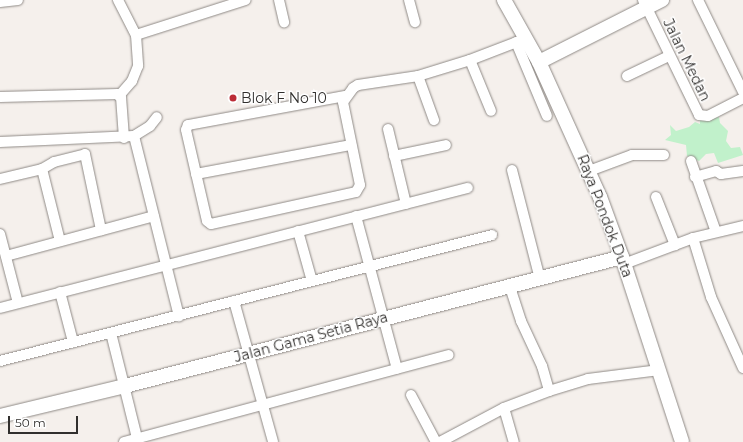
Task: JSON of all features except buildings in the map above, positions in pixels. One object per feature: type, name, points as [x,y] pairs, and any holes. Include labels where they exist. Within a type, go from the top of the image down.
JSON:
[{"type":"street","points":[[0,2],[18,0]]},
{"type":"street","points":[[118,0],[136,35],[137,73],[119,96]]},
{"type":"street","points":[[136,35],[246,0]]},
{"type":"street","points":[[279,0],[284,22]]},
{"type":"street","points":[[409,0],[415,22]]},
{"type":"street","name":"Raya Pondok Duta","points":[[504,0],[522,40],[539,62],[589,171],[623,261],[682,442]]},
{"type":"street","points":[[539,62],[644,4],[662,0]]},
{"type":"street","points":[[698,0],[743,92]]},
{"type":"street","name":"Jalan Medan","points":[[644,4],[696,112],[701,116],[708,116],[743,98]]},
{"type":"street","points":[[349,92],[188,125],[186,130],[205,219],[211,224],[356,192],[360,185],[343,102],[349,92],[358,84],[418,76],[470,60],[522,40],[547,116]]},
{"type":"street","points":[[627,76],[669,56]]},
{"type":"street","points":[[470,60],[491,110]]},
{"type":"street","points":[[418,76],[434,120]]},
{"type":"street","points":[[0,97],[119,96]]},
{"type":"street","points":[[119,96],[129,137],[154,216],[179,316]]},
{"type":"street","points":[[0,142],[129,137],[150,126],[157,117]]},
{"type":"street","points":[[388,130],[406,204]]},
{"type":"street","points":[[394,156],[446,144]]},
{"type":"street","points":[[196,174],[351,145]]},
{"type":"street","points":[[0,179],[42,169],[54,162],[85,154],[101,230]]},
{"type":"street","points":[[589,171],[632,155],[664,155]]},
{"type":"street","points":[[691,161],[695,177],[716,232]]},
{"type":"street","points":[[42,169],[60,241]]},
{"type":"street","points":[[512,170],[540,279]]},
{"type":"street","points":[[695,177],[716,171],[720,174],[743,171]]},
{"type":"street","points":[[0,308],[468,188]]},
{"type":"street","points":[[656,197],[675,245]]},
{"type":"street","points":[[6,256],[154,216]]},
{"type":"street","points":[[356,216],[397,369]]},
{"type":"street","points":[[623,261],[693,238],[743,226]]},
{"type":"street","points":[[298,231],[312,281]]},
{"type":"street","points":[[0,234],[18,303]]},
{"type":"street","points":[[0,360],[179,316],[492,235]]},
{"type":"street","points":[[693,238],[711,297],[743,368]]},
{"type":"street","name":"Jalan Gama Setia Raya","points":[[0,416],[125,386],[383,318],[540,279],[623,261]]},
{"type":"street","points":[[510,287],[521,321],[538,355],[549,391]]},
{"type":"street","points":[[60,292],[73,342]]},
{"type":"street","points":[[234,302],[273,442]]},
{"type":"street","points":[[111,333],[138,440]]},
{"type":"street","points":[[124,442],[138,440],[449,355]]},
{"type":"street","points":[[412,395],[442,441],[504,408],[549,391],[588,380],[659,370]]},
{"type":"street","points":[[504,408],[514,442]]},
{"type":"green space","points":[[719,117],[720,123],[728,131],[726,141],[731,148],[740,147],[743,155],[718,163],[714,153],[706,154],[699,161],[687,156],[686,145],[665,140],[671,135],[670,125],[676,131],[689,127],[695,122],[700,124],[700,120]]},
{"type":"place","name":"Blok F No 10","points":[[233,98]]}]
